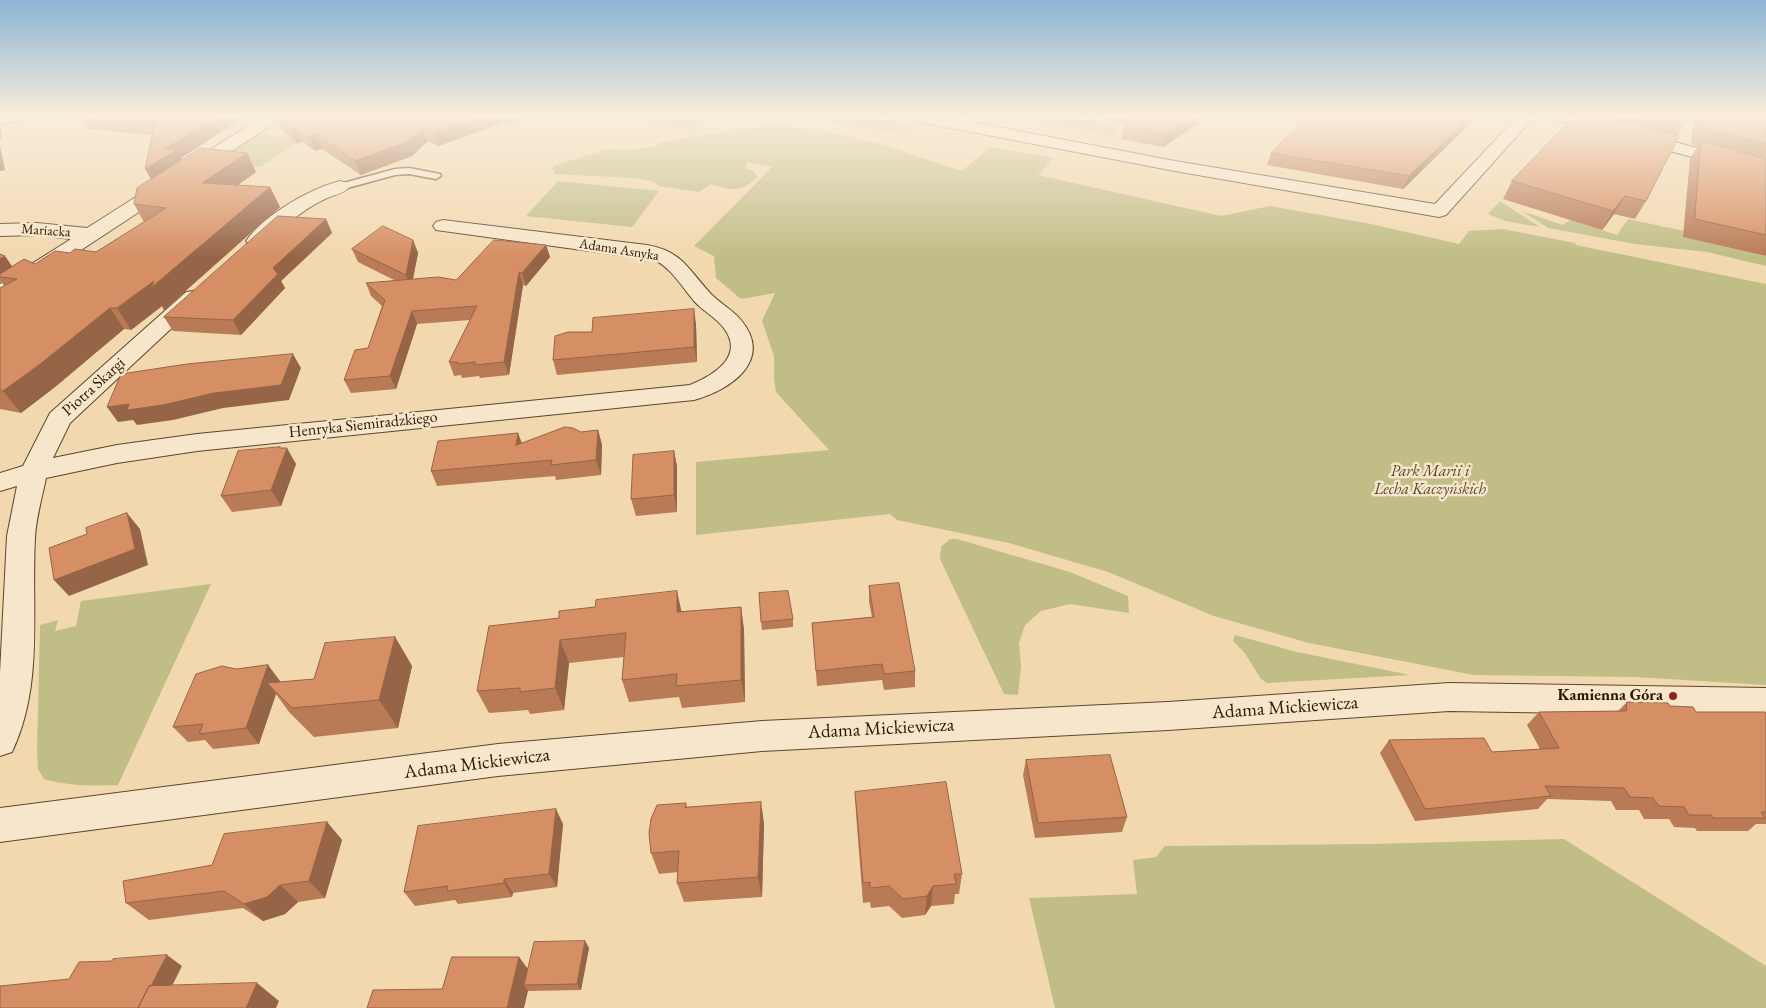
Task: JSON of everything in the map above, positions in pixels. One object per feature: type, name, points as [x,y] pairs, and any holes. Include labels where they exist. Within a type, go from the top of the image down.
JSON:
[{"type":"street","points":[[0,293],[201,164]]},
{"type":"street","points":[[1165,164],[1439,211],[1482,164]]},
{"type":"street","points":[[1736,164],[1766,172]]},
{"type":"street","points":[[239,256],[291,210],[318,195],[340,187]]},
{"type":"street","name":"Adama Asnyka","points":[[443,226],[636,250],[665,256],[677,266],[686,281],[706,302],[732,323],[740,336],[742,350],[737,366],[727,376],[694,392]]},
{"type":"street","name":"Mariacka","points":[[0,230],[38,229],[92,235]]},
{"type":"street","name":"Piotra Skargi","points":[[0,741],[8,718],[18,661],[10,538],[34,471],[58,419],[210,283]]},
{"type":"street","name":"Henryka Siemiradzkiego","points":[[0,482],[34,471],[80,460],[215,440],[694,392]]},
{"type":"street","name":"Adama Mickiewicza","points":[[0,826],[498,760],[762,736],[1168,716],[1449,697],[1766,702]]},
{"type":"lane","points":[[340,187],[395,172],[409,171],[436,176]]},
{"type":"green space","points":[[233,164],[265,164],[260,167]]},
{"type":"green space","points":[[747,164],[746,169],[753,170],[757,177],[741,188],[730,189],[711,184],[699,192],[659,186],[652,181],[634,178],[555,174],[552,169],[555,165]]},
{"type":"green space","name":"Park Marii i Lecha Kaczyńskich","points":[[757,164],[941,164],[962,171],[970,164],[1048,164],[1038,175],[1221,216],[1270,206],[1371,224],[1459,244],[1469,231],[1503,229],[1766,284],[1766,685],[1635,677],[1474,675],[1309,643],[1214,616],[1108,572],[1009,543],[897,520],[890,514],[696,535],[696,462],[829,450],[776,392],[774,356],[762,321],[775,293],[741,299],[716,278],[714,256],[694,246],[772,167]]},
{"type":"green space","points":[[558,181],[659,191],[632,227],[526,216]]},
{"type":"green space","points":[[1500,201],[1540,227],[1505,221],[1488,214]]},
{"type":"green space","points":[[1522,211],[1563,225],[1570,220],[1617,235],[1628,219],[1684,231],[1684,237],[1766,256],[1766,266],[1707,252],[1635,244],[1548,228]]},
{"type":"green space","points":[[950,539],[957,539],[1070,572],[1128,596],[1129,613],[1070,604],[1041,611],[1025,625],[1019,643],[1021,666],[1018,695],[1004,694],[940,559],[941,547]]},
{"type":"green space","points":[[211,584],[118,785],[81,785],[44,779],[38,769],[37,751],[40,625],[58,620],[55,631],[76,626],[81,601]]},
{"type":"green space","points":[[1235,635],[1297,652],[1410,675],[1267,683],[1261,679],[1244,652],[1233,641]]},
{"type":"green space","points":[[1564,839],[1766,966],[1766,1008],[1055,1008],[1029,898],[1137,894],[1133,860],[1156,857],[1165,846],[1370,844]]},
{"type":"building","points":[[146,164],[153,164],[145,169]]},
{"type":"building","points":[[175,164],[230,164],[202,183],[270,187],[151,288],[154,281],[117,308],[110,308],[39,365],[3,391],[0,390],[0,288],[17,279],[0,277],[0,274],[24,259],[35,264],[55,251],[70,253],[75,249],[96,252],[166,208],[134,204],[137,188]]},
{"type":"building","points":[[1337,164],[1421,164],[1409,176]]},
{"type":"building","points":[[1528,164],[1665,164],[1646,201],[1625,196],[1613,211],[1512,181]]},
{"type":"building","points":[[1699,164],[1766,164],[1766,235],[1695,219]]},
{"type":"building","points":[[278,216],[326,219],[273,268],[278,274],[233,320],[164,317]]},
{"type":"building","points":[[383,226],[413,240],[406,275],[352,249]]},
{"type":"building","points":[[494,240],[546,245],[522,273],[519,272],[504,362],[475,365],[475,362],[457,364],[458,362],[449,362],[477,306],[412,311],[390,376],[344,380],[355,350],[368,348],[385,300],[366,283],[438,277],[456,280]]},
{"type":"building","points":[[694,309],[694,347],[553,360],[555,336],[568,332],[592,332],[593,318]]},
{"type":"building","points":[[293,354],[281,385],[214,393],[163,405],[127,410],[129,404],[107,407],[121,374],[187,364]]},
{"type":"building","points":[[565,427],[581,432],[598,430],[596,460],[551,465],[552,460],[431,471],[438,441],[518,433],[516,445]]},
{"type":"building","points":[[287,448],[271,490],[221,496],[238,451]]},
{"type":"building","points":[[674,451],[674,495],[631,499],[633,455]]},
{"type":"building","points":[[127,513],[135,549],[54,580],[49,548],[87,534],[86,528]]},
{"type":"building","points":[[899,583],[915,671],[884,674],[882,664],[816,671],[812,623],[874,617],[869,586]]},
{"type":"building","points":[[677,591],[677,612],[741,607],[741,680],[676,686],[677,674],[622,680],[626,633],[560,640],[555,688],[520,692],[520,688],[477,691],[489,626],[559,618],[559,611],[595,607],[596,600]]},
{"type":"building","points":[[788,591],[793,619],[761,622],[759,593]]},
{"type":"building","points":[[395,637],[379,700],[292,708],[267,683],[314,679],[325,643]]},
{"type":"building","points":[[268,665],[246,728],[199,734],[203,724],[173,727],[196,674],[222,666],[236,669]]},
{"type":"building","points":[[1627,702],[1668,703],[1670,706],[1693,707],[1696,712],[1765,712],[1766,812],[1761,812],[1765,818],[1713,818],[1711,815],[1689,815],[1684,807],[1659,806],[1653,798],[1630,797],[1624,788],[1545,786],[1551,796],[1425,809],[1389,740],[1484,738],[1492,752],[1559,748],[1539,712],[1626,711]]},
{"type":"building","points":[[1110,755],[1127,817],[1038,823],[1026,760]]},
{"type":"building","points":[[946,782],[962,874],[954,874],[956,884],[933,886],[927,896],[903,899],[889,886],[870,888],[870,882],[863,883],[855,792]]},
{"type":"building","points":[[761,802],[758,877],[677,883],[679,851],[651,853],[649,833],[651,819],[657,805],[686,803],[685,807]]},
{"type":"building","points":[[556,809],[549,874],[504,879],[504,883],[447,891],[448,886],[404,892],[418,826]]},
{"type":"building","points":[[327,822],[309,881],[280,885],[267,897],[244,904],[224,891],[126,903],[123,881],[212,865],[224,834]]},
{"type":"building","points":[[585,941],[577,984],[524,985],[534,942]]},
{"type":"building","points":[[167,955],[138,1008],[0,1008],[0,986],[69,979],[79,962],[112,961],[113,959]]},
{"type":"building","points":[[452,957],[519,957],[507,1008],[367,1008],[373,990],[442,989]]},
{"type":"building","points":[[257,983],[246,1008],[138,1008],[149,986]]},
{"type":"place","name":"Kamienna Góra","points":[[1673,696]]}]
